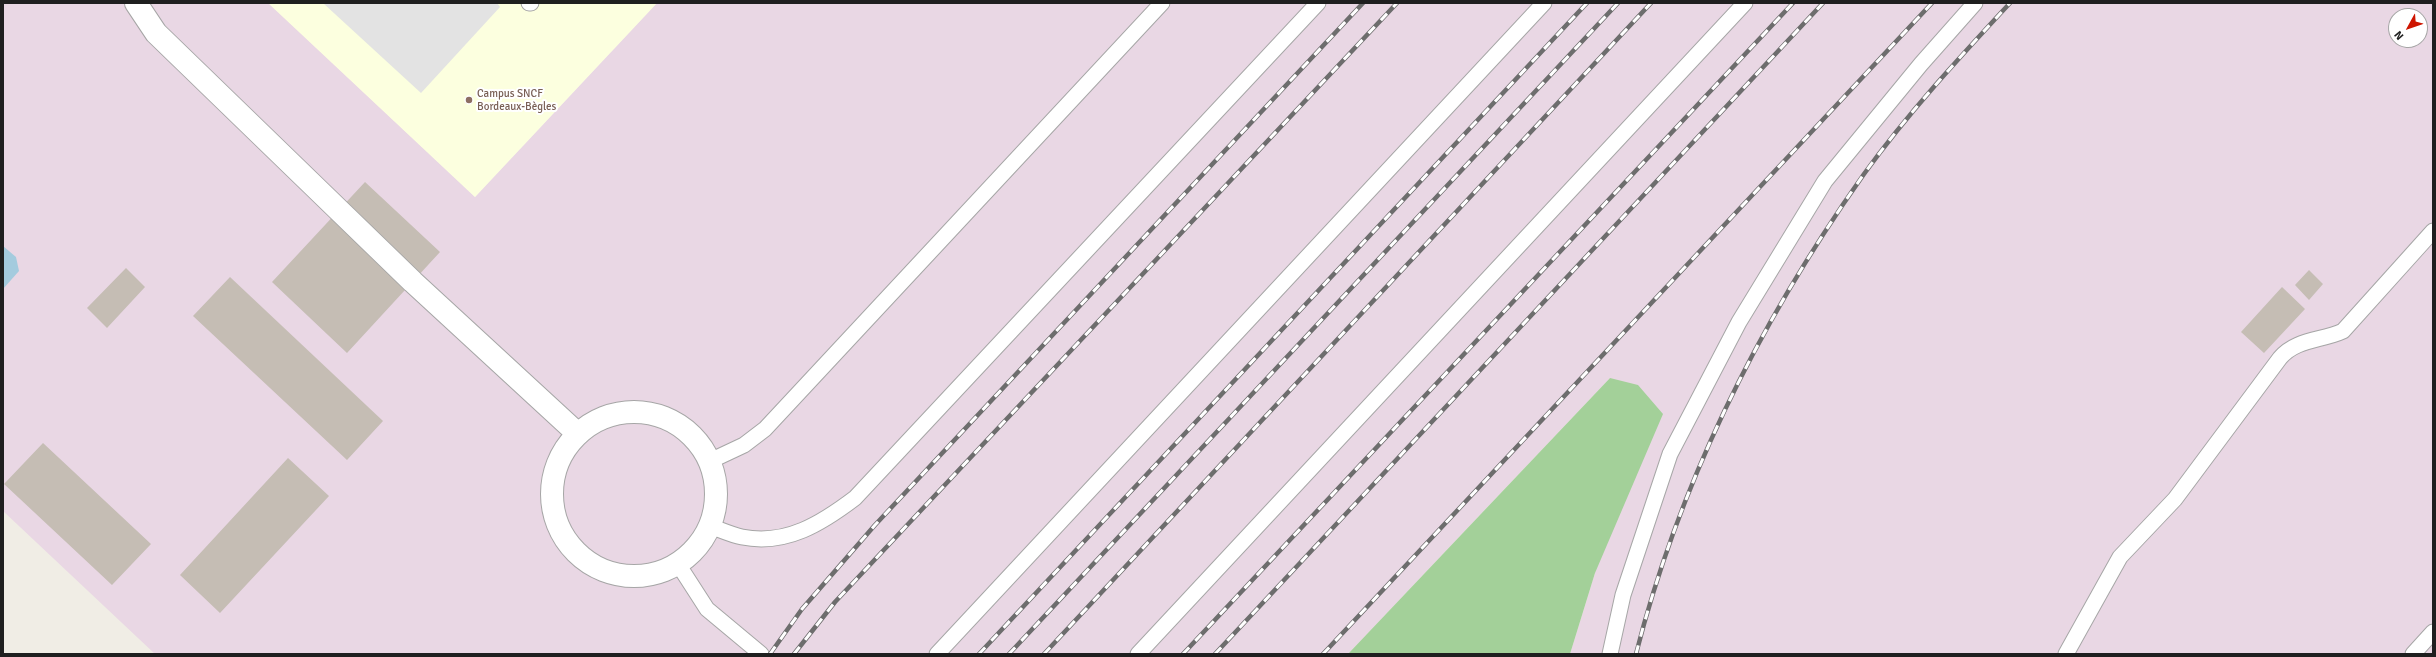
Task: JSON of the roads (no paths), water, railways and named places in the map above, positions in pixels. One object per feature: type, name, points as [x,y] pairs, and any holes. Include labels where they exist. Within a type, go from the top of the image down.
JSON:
[{"type":"street","points":[[136,3],[156,33],[413,282],[578,434]]},
{"type":"street","points":[[625,412],[651,413],[676,423],[696,439],[710,461],[716,483],[716,505],[710,526],[697,547],[678,564],[654,574],[627,576],[601,569],[579,554],[562,532],[553,507],[553,480],[561,455],[578,434],[600,419],[625,412]]},
{"type":"lane","points":[[710,461],[744,445],[765,429],[1162,3]]},
{"type":"lane","points":[[710,526],[743,537],[779,538],[824,522],[855,498],[1318,3]]},
{"type":"lane","points":[[937,654],[1544,3]]},
{"type":"lane","points":[[1138,654],[1746,3]]},
{"type":"lane","points":[[1610,654],[1623,595],[1670,454],[1740,322],[1825,181],[1921,64],[1975,3]]},
{"type":"lane","points":[[2066,654],[2120,557],[2175,499],[2280,358],[2287,350],[2299,344],[2327,337],[2343,331],[2433,231]]},
{"type":"lane","points":[[678,564],[707,609],[761,654]]},
{"type":"lane","points":[[2413,654],[2433,632]]},
{"type":"water","points":[[3,246],[16,257],[19,271],[3,289]]},
{"type":"railway","points":[[770,654],[802,609],[875,525],[1363,3]]},
{"type":"railway","points":[[794,654],[835,602],[1397,3]]},
{"type":"railway","points":[[979,654],[1587,3]]},
{"type":"railway","points":[[1009,654],[1618,3]]},
{"type":"railway","points":[[1044,654],[1651,3]]},
{"type":"railway","points":[[1183,654],[1793,3]]},
{"type":"railway","points":[[1215,654],[1823,3]]},
{"type":"railway","points":[[1323,654],[1932,3]]},
{"type":"railway","points":[[1636,654],[1654,590],[1700,465],[1758,344],[1791,286],[1826,229],[1864,174],[1898,129],[1934,86],[2010,3]]},
{"type":"place","name":"Campus SNCF Bordeaux-Bègles","points":[[469,100]]}]
